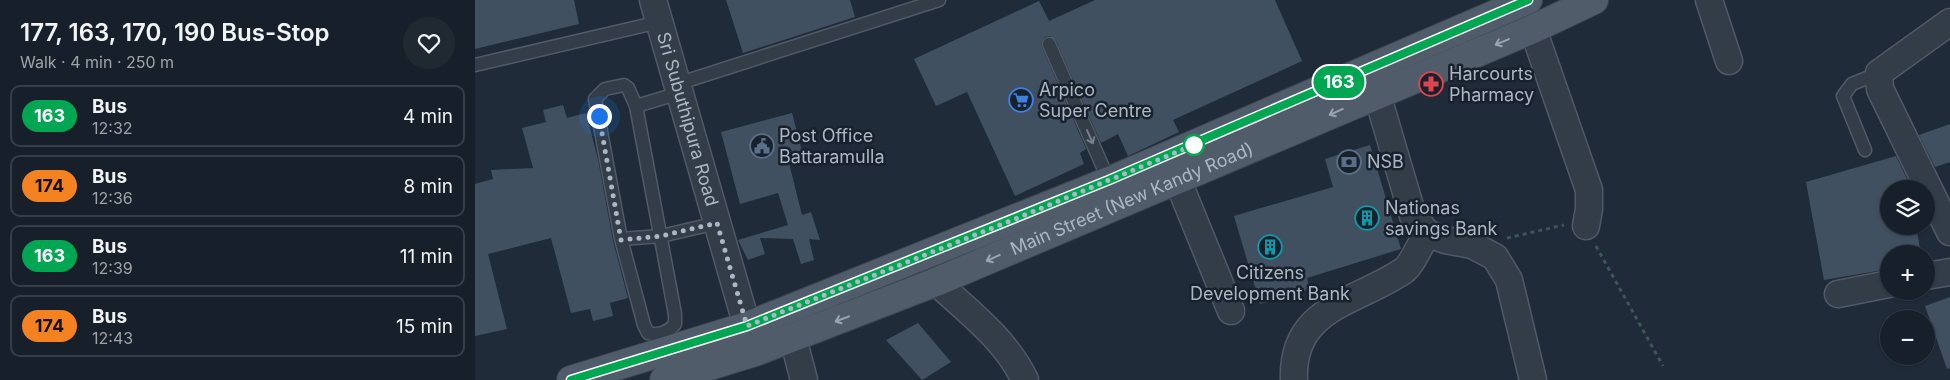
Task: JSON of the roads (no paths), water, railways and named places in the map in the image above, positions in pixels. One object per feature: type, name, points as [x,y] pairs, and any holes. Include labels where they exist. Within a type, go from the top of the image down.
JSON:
[{"type":"main road","name":"Main Street (New Kandy Road)","points":[[664,380],[755,352],[793,338],[936,282],[1177,181],[1528,0]]},
{"type":"main road","name":"Main Street (New Kandy Road)","points":[[571,380],[747,326],[1109,180],[1372,82],[1533,29],[1594,0]]},
{"type":"street","points":[[1709,0],[1729,60]]},
{"type":"street","name":"Sri Subuthipura Road","points":[[656,11],[755,352]]},
{"type":"street","points":[[1950,22],[1879,73],[1880,89],[1950,232]]},
{"type":"street","points":[[1533,29],[1589,190],[1589,209],[1586,226]]},
{"type":"street","points":[[1372,82],[1413,216],[1427,232],[1445,240],[1472,245],[1495,257],[1509,280],[1533,380]]},
{"type":"street","points":[[1177,181],[1231,311]]},
{"type":"street","points":[[1295,380],[1294,369],[1304,332],[1331,308],[1404,270],[1427,232]]},
{"type":"street","points":[[1935,274],[1950,272]]},
{"type":"street","points":[[936,282],[989,329],[1018,366],[1025,380]]},
{"type":"street","points":[[1838,294],[1880,286]]},
{"type":"street","points":[[793,338],[804,380]]},
{"type":"lane","points":[[636,106],[678,89],[939,0]]},
{"type":"lane","points":[[475,65],[656,11]]},
{"type":"lane","points":[[1049,44],[1109,180]]},
{"type":"lane","points":[[1865,150],[1843,96],[1853,84],[1879,73]]},
{"type":"lane","points":[[624,85],[628,88],[636,106],[661,236],[675,324],[671,330],[654,335],[648,333],[644,326],[621,240],[595,99],[605,88],[624,85]]},
{"type":"lane","points":[[621,240],[661,236],[717,223]]},
{"type":"place","name":"Harcourts Pharmacy","points":[[1431,84]]},
{"type":"place","name":"Arpico Super Centre","points":[[1021,100]]},
{"type":"place","name":"Post Office Battaramulla","points":[[762,146]]},
{"type":"place","name":"NSB","points":[[1349,162]]},
{"type":"place","name":"Nationas savings Bank","points":[[1367,218]]},
{"type":"place","name":"Citizens Development Bank","points":[[1270,247]]}]
